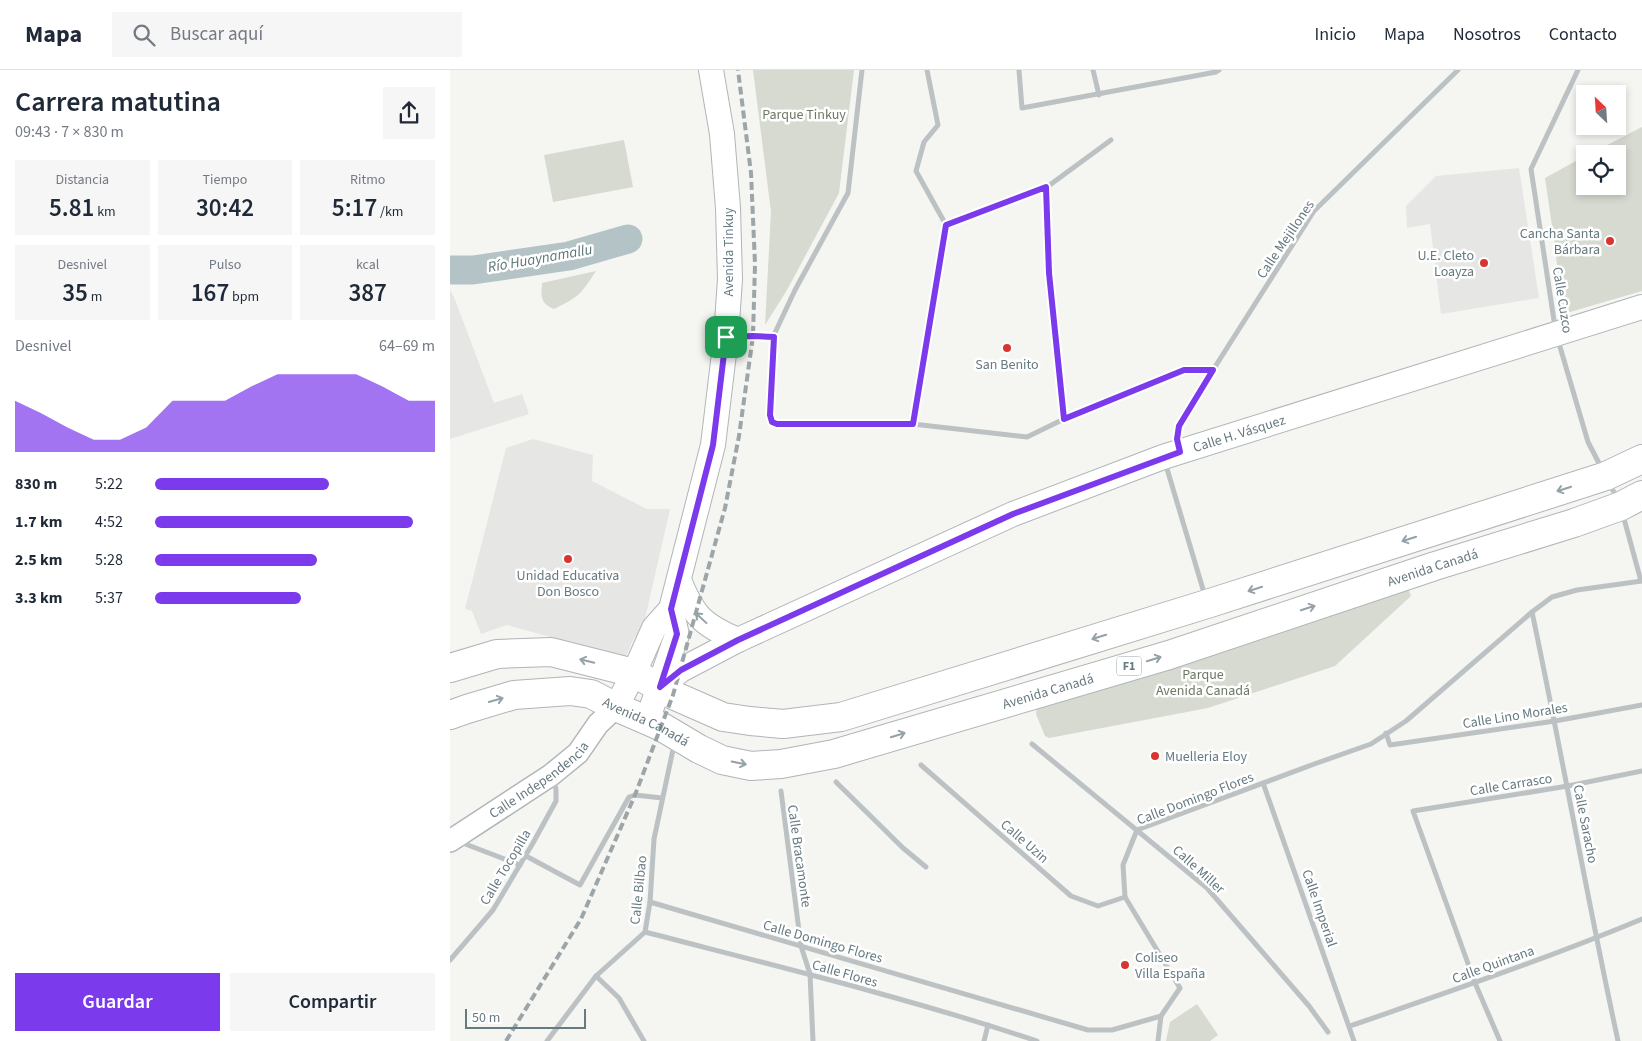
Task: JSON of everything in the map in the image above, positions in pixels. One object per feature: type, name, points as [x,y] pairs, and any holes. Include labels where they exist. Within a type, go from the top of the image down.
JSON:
[{"type":"highway","points":[[450,668],[497,654],[551,652],[634,673],[674,695],[723,717],[750,722],[783,724],[841,717],[1207,604],[1606,476],[1642,459]]},
{"type":"highway","name":"Avenida Canadá","points":[[450,715],[467,708],[514,695],[570,691],[590,694],[662,727],[722,760],[751,766],[781,764],[834,754],[1168,654],[1631,501]]},
{"type":"highway","points":[[711,754],[723,717]]},
{"type":"main road","name":"Avenida Tinkuy","points":[[616,707],[654,628],[671,609],[713,445],[726,337],[730,279],[728,208],[722,134],[711,70]]},
{"type":"main road","name":"Calle H. Vásquez","points":[[660,687],[681,670],[738,640],[1013,514],[1172,454],[1642,307]]},
{"type":"main road","points":[[679,580],[688,604],[696,614],[721,633],[738,640]]},
{"type":"main road","name":"Avenida Tinkuy","points":[[647,721],[677,634],[671,609]]},
{"type":"street","points":[[862,70],[848,193],[795,290],[774,337],[770,415],[772,422],[777,424],[913,424],[1027,437],[1064,419],[1184,370],[1213,370]]},
{"type":"street","points":[[913,424],[946,225],[916,171],[924,142],[938,126],[927,70]]},
{"type":"street","points":[[1019,70],[1022,108],[1099,95],[1219,70]]},
{"type":"street","points":[[1093,70],[1099,95]]},
{"type":"street","name":"Calle Mejillones","points":[[1207,604],[1172,454],[1179,426],[1314,211],[1458,70]]},
{"type":"street","name":"Calle Cuzco","points":[[1578,70],[1531,169],[1556,334],[1588,442],[1606,476],[1631,501],[1641,581]]},
{"type":"street","points":[[946,225],[1046,187],[1111,140]]},
{"type":"street","points":[[1046,187],[1049,273],[1064,419]]},
{"type":"street","points":[[726,337],[774,337]]},
{"type":"street","name":"Calle Domingo Flores","points":[[650,902],[1088,1030],[1112,1030],[1161,1016],[1180,988],[1125,897],[1124,865],[1137,830],[1370,744],[1406,721],[1532,612],[1552,597],[1577,590],[1641,581]]},
{"type":"street","name":"Calle Saracho","points":[[1532,612],[1618,1041]]},
{"type":"street","name":"Calle Lino Morales","points":[[1386,733],[1390,745],[1555,721],[1642,705]]},
{"type":"street","name":"Calle Independencia","points":[[451,840],[552,775],[578,753],[598,724],[616,707]]},
{"type":"street","name":"Calle Bilbao","points":[[547,1041],[596,976],[645,932],[650,902],[654,839],[676,735]]},
{"type":"street","name":"Calle Miller","points":[[1032,744],[1207,888],[1309,1006],[1328,1032]]},
{"type":"street","name":"Calle Uzin","points":[[921,765],[1071,896],[1098,906],[1125,897]]},
{"type":"street","name":"Calle Carrasco","points":[[1475,983],[1413,811],[1568,786],[1642,771]]},
{"type":"street","name":"Calle Tocopilla","points":[[450,960],[492,910],[526,856],[556,801],[556,789],[552,775]]},
{"type":"street","points":[[836,782],[903,848],[926,867]]},
{"type":"street","name":"Calle Imperial","points":[[1264,783],[1354,1041]]},
{"type":"street","name":"Calle Bracamonte","points":[[781,791],[801,946],[810,974],[812,1041]]},
{"type":"street","points":[[526,856],[580,885],[629,797],[635,795],[662,798]]},
{"type":"street","points":[[451,840],[520,865]]},
{"type":"street","name":"Calle Quintana","points":[[1350,1026],[1475,983],[1642,919]]},
{"type":"street","name":"Calle Flores","points":[[645,932],[810,974],[1037,1041]]},
{"type":"street","points":[[596,976],[619,998],[644,1041]]},
{"type":"street","points":[[1475,983],[1500,1041]]},
{"type":"street","points":[[1158,1041],[1161,1016]]},
{"type":"street","points":[[984,1041],[988,1025]]},
{"type":"shaded area","name":"U.E. Cleto Loayza","points":[[1519,168],[1539,298],[1441,314],[1430,224],[1407,228],[1406,206],[1436,176]]},
{"type":"shaded area","points":[[450,290],[494,403],[522,394],[529,414],[450,439]]},
{"type":"shaded area","name":"Unidad Educativa Don Bosco","points":[[533,439],[593,455],[592,481],[647,509],[670,509],[643,628],[633,640],[625,658],[507,625],[481,634],[472,611],[465,609],[506,448]]},
{"type":"green space","name":"Parque Tinkuy","points":[[753,70],[854,70],[839,193],[787,290],[765,325],[771,212]]},
{"type":"green space","points":[[1642,127],[1642,291],[1563,314],[1545,178],[1576,161],[1576,195],[1626,195],[1626,145],[1607,145]]},
{"type":"green space","points":[[624,140],[633,187],[553,202],[544,155]]},
{"type":"green space","points":[[596,271],[583,290],[574,298],[554,309],[549,307],[542,299],[542,283]]},
{"type":"green space","name":"Parque Avenida Canadá","points":[[1409,590],[1411,596],[1335,666],[1208,708],[1049,738],[1045,736],[1036,714],[1037,706]]},
{"type":"green space","points":[[1197,1004],[1218,1035],[1210,1041],[1166,1041],[1170,1022]]},
{"type":"waterway","name":"Río Huaynamallu","points":[[450,270],[473,270],[569,256],[628,239]]},
{"type":"railway","points":[[506,1041],[581,919],[635,795],[673,695],[725,508],[739,436],[753,336],[755,264],[751,173],[738,70]]},
{"type":"place","name":"Cancha Santa Bárbara","points":[[1610,241]]},
{"type":"place","name":"U.E. Cleto Loayza","points":[[1484,263]]},
{"type":"place","name":"San Benito","points":[[1007,348]]},
{"type":"place","name":"Unidad Educativa Don Bosco","points":[[568,559]]},
{"type":"place","name":"Muelleria Eloy","points":[[1155,756]]},
{"type":"place","name":"Coliseo Villa España","points":[[1125,965]]},
{"type":"route","points":[[1046,187],[1049,273],[1064,419],[1184,370],[1213,370],[1179,426],[1177,439],[1180,452],[1013,514],[738,640],[681,670],[660,687],[677,634],[671,609],[713,445],[726,337],[774,337],[770,415],[772,422],[777,424],[913,424],[946,225],[1046,187]]}]
